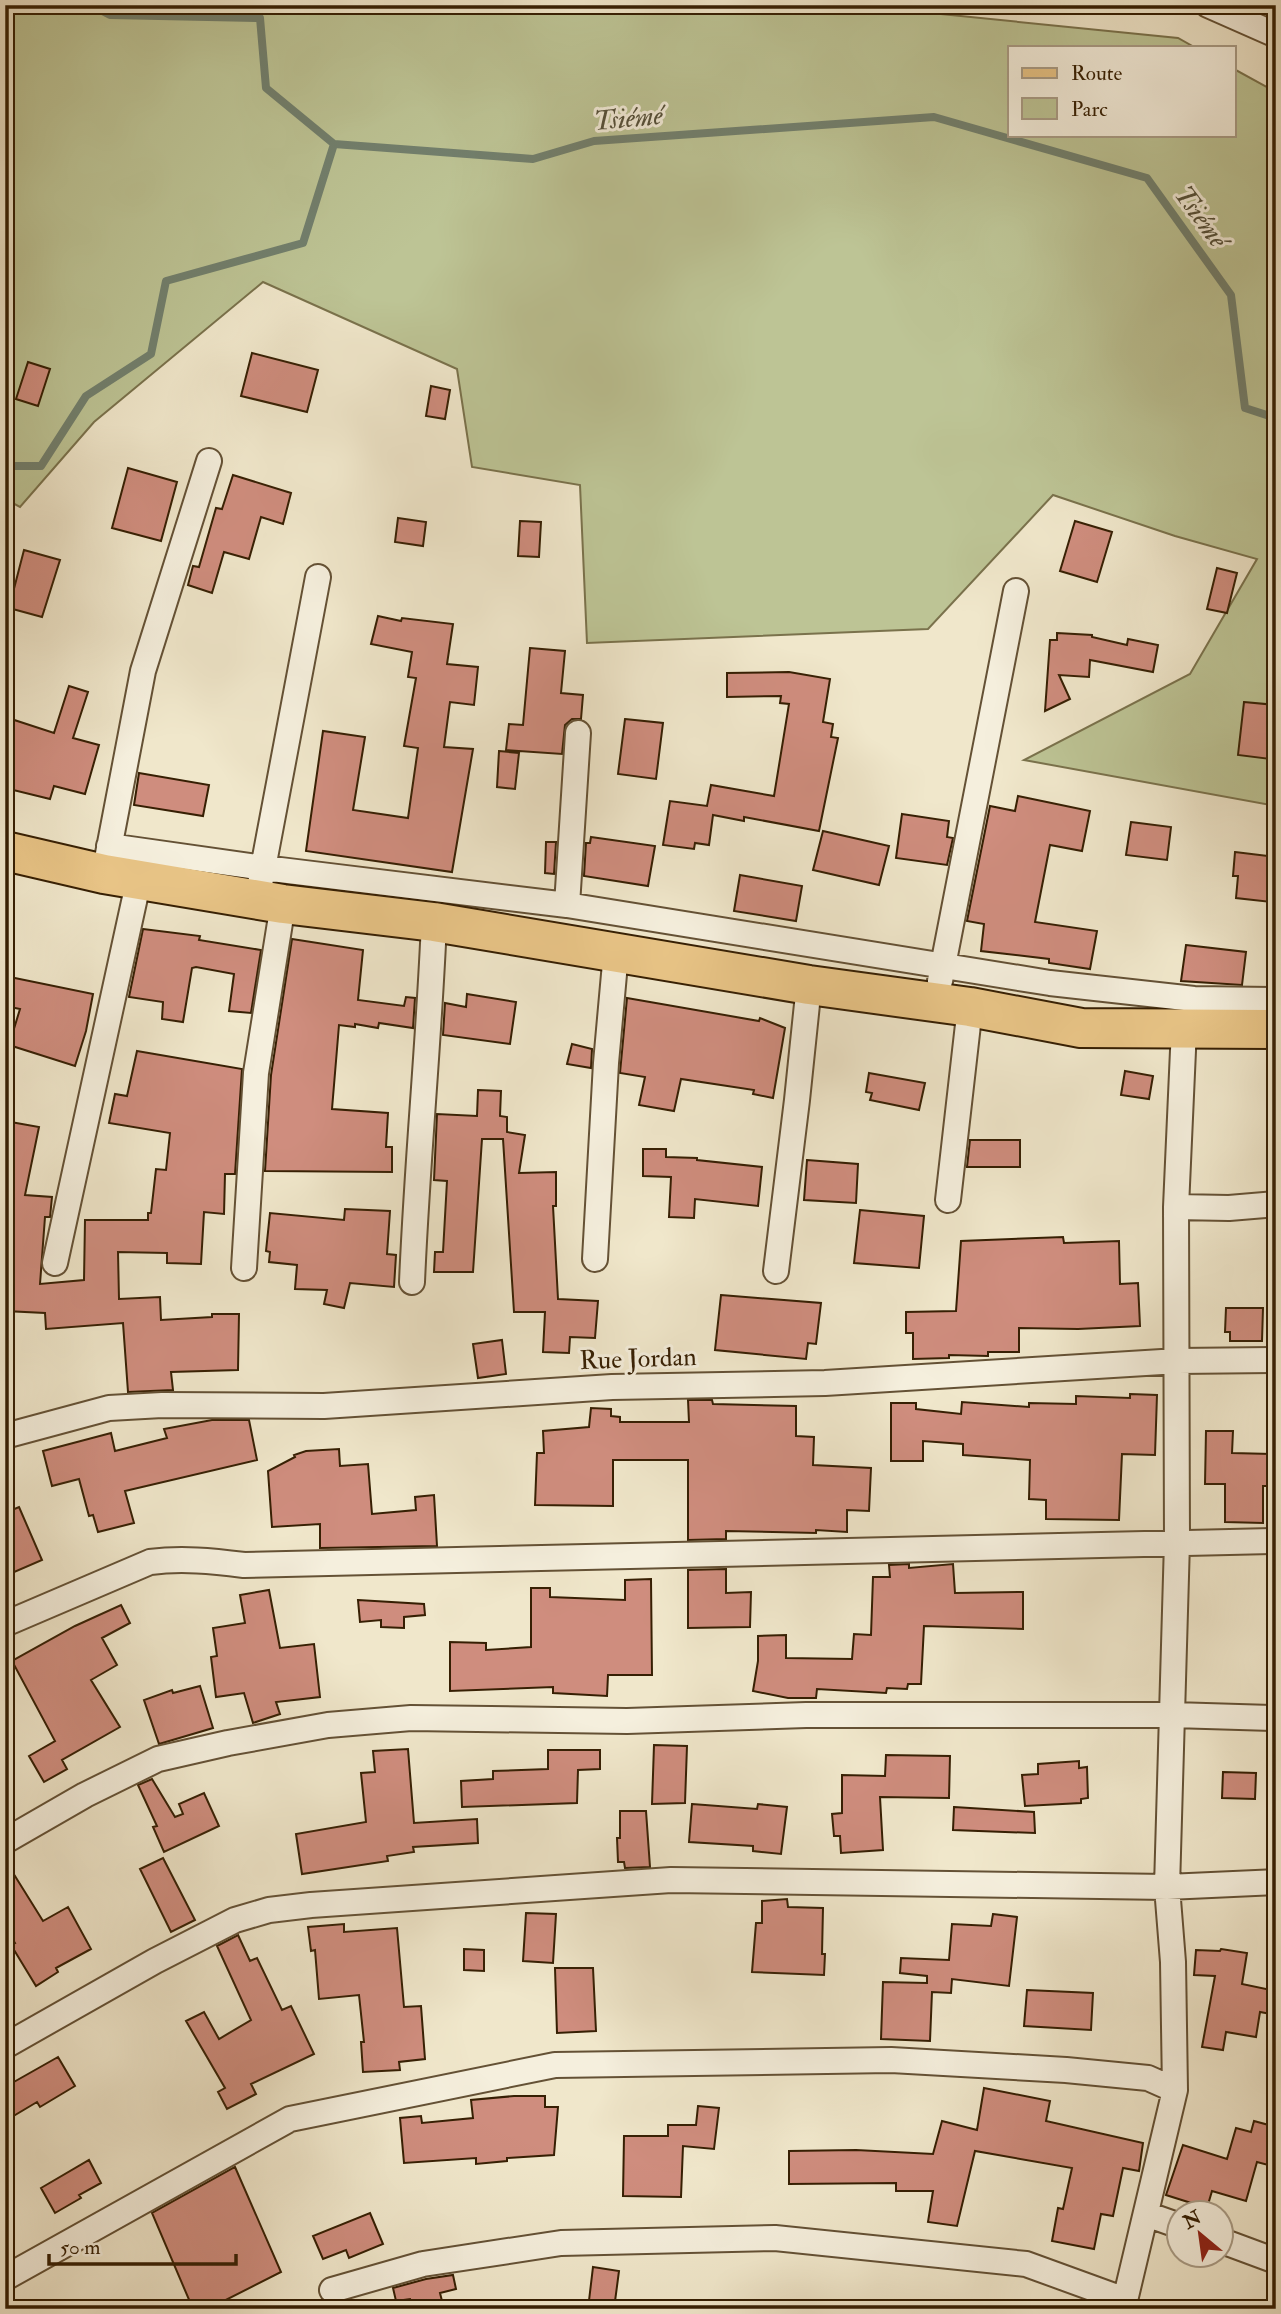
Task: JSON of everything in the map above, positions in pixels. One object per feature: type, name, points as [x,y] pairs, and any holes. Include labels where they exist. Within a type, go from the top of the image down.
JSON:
[{"type":"main road","points":[[6,853],[117,866],[268,890],[434,922],[808,985],[949,992],[1080,1028],[1276,1029]]},
{"type":"street","points":[[1208,5],[1276,35]]},
{"type":"street","points":[[55,1263],[117,866],[143,671],[209,461]]},
{"type":"street","points":[[244,1268],[268,890],[318,577]]},
{"type":"street","points":[[948,1200],[949,992],[1016,591]]},
{"type":"street","points":[[567,905],[578,733]]},
{"type":"street","points":[[268,890],[567,905],[949,992],[1050,983],[1194,999],[1276,1000]]},
{"type":"street","points":[[412,1282],[417,1157],[428,1044],[434,922]]},
{"type":"street","points":[[595,1259],[606,1063],[616,953]]},
{"type":"street","points":[[776,1271],[808,985]]},
{"type":"street","points":[[332,2290],[423,2264],[551,2244],[775,2238],[1026,2264],[1124,2305],[1175,2090],[1173,1962],[1167,1887],[1177,1542],[1176,1207],[1184,1028]]},
{"type":"street","points":[[1176,1207],[1228,1208],[1276,1204]]},
{"type":"street","name":"Rue Jordan","points":[[5,1436],[109,1408],[162,1405],[324,1406],[612,1387],[825,1383],[1178,1361],[1276,1360]]},
{"type":"street","points":[[5,1624],[150,1562],[174,1559],[201,1559],[244,1565],[1276,1541]]},
{"type":"street","points":[[5,1841],[85,1795],[158,1759],[328,1725],[411,1718],[627,1721],[806,1715],[1173,1715],[1276,1718]]},
{"type":"street","points":[[5,2046],[225,1925],[270,1910],[297,1906],[671,1880],[1167,1887],[1276,1881]]},
{"type":"street","points":[[5,2278],[290,2119],[555,2065],[891,2060],[1066,2070],[1148,2078],[1175,2090]]},
{"type":"street","points":[[1146,2214],[1166,2221]]},
{"type":"street","points":[[1236,2246],[1276,2261]]},
{"type":"green space","points":[[5,5],[871,7],[1178,38],[1192,46],[1008,46],[1008,136],[1236,136],[1236,70],[1276,92],[1276,806],[1024,760],[1190,674],[1257,559],[1175,536],[1053,495],[928,629],[587,643],[580,485],[472,467],[457,369],[263,282],[94,422],[20,507],[5,499]]},
{"type":"building","points":[[252,353],[318,370],[307,412],[241,396]]},
{"type":"building","points":[[28,362],[50,369],[38,406],[16,399]]},
{"type":"building","points":[[431,386],[450,390],[445,419],[426,416]]},
{"type":"building","points":[[128,468],[177,482],[161,541],[112,528]]},
{"type":"building","points":[[233,475],[291,493],[283,524],[261,517],[249,559],[224,552],[212,593],[188,585],[193,566],[199,567],[216,508],[222,509]]},
{"type":"building","points":[[398,518],[426,522],[423,546],[395,542]]},
{"type":"building","points":[[520,521],[541,522],[539,557],[518,556]]},
{"type":"building","points":[[1075,521],[1112,532],[1097,582],[1060,571]]},
{"type":"building","points":[[24,550],[60,560],[42,617],[9,608]]},
{"type":"building","points":[[1217,568],[1237,573],[1227,613],[1207,609]]},
{"type":"building","points":[[378,616],[401,621],[402,618],[453,624],[447,664],[478,667],[474,705],[450,702],[444,747],[473,749],[452,872],[306,851],[323,731],[365,737],[353,810],[408,818],[418,748],[404,746],[416,678],[408,677],[412,652],[371,644]]},
{"type":"building","points":[[1057,633],[1092,635],[1127,645],[1128,639],[1158,645],[1153,672],[1090,660],[1089,677],[1059,675],[1070,699],[1045,711],[1050,640],[1057,640]]},
{"type":"building","points":[[530,648],[565,651],[561,693],[583,695],[581,719],[572,719],[565,725],[562,754],[506,750],[509,724],[523,725]]},
{"type":"building","points":[[789,672],[830,679],[823,722],[833,724],[831,737],[838,738],[819,831],[744,817],[744,821],[713,815],[709,845],[695,843],[694,849],[663,845],[670,801],[707,806],[711,785],[774,796],[789,704],[780,703],[781,696],[727,697],[727,673]]},
{"type":"building","points":[[69,686],[88,692],[73,738],[99,745],[85,794],[54,786],[50,799],[5,788],[5,717],[54,733]]},
{"type":"building","points":[[1244,702],[1276,705],[1270,759],[1238,755]]},
{"type":"building","points":[[625,719],[663,723],[656,779],[618,774]]},
{"type":"building","points":[[499,751],[519,753],[515,789],[497,787]]},
{"type":"building","points":[[139,773],[209,785],[203,816],[134,805]]},
{"type":"building","points":[[1018,796],[1090,811],[1082,851],[1050,845],[1035,922],[1097,931],[1090,969],[1049,963],[1049,959],[981,951],[984,924],[967,921],[990,806],[1015,811]]},
{"type":"building","points":[[902,814],[949,821],[947,837],[953,838],[947,865],[896,858]]},
{"type":"building","points":[[1131,822],[1171,827],[1167,860],[1126,855]]},
{"type":"building","points":[[823,831],[889,846],[879,885],[813,870]]},
{"type":"building","points":[[591,837],[655,846],[648,886],[584,876],[586,843],[590,843]]},
{"type":"building","points":[[546,842],[556,842],[554,874],[545,873]]},
{"type":"building","points":[[1235,852],[1276,857],[1271,902],[1236,898],[1238,876],[1233,876]]},
{"type":"building","points":[[740,875],[802,886],[796,921],[734,911]]},
{"type":"building","points":[[143,929],[200,936],[199,940],[261,950],[251,1013],[229,1011],[234,974],[196,967],[192,968],[183,1022],[162,1019],[163,1002],[129,997]]},
{"type":"building","points":[[292,939],[363,950],[358,1000],[404,1006],[406,997],[415,998],[413,1028],[379,1023],[378,1028],[355,1024],[355,1027],[339,1025],[332,1109],[388,1113],[386,1147],[392,1147],[392,1172],[265,1171],[271,1075]]},
{"type":"building","points":[[1186,945],[1246,952],[1242,985],[1181,981]]},
{"type":"building","points":[[5,976],[93,994],[86,1031],[75,1066],[9,1045],[20,1009],[5,1006]]},
{"type":"building","points":[[467,994],[516,1002],[510,1044],[443,1035],[445,1003],[466,1007]]},
{"type":"building","points":[[627,998],[759,1021],[760,1018],[785,1028],[773,1098],[753,1094],[754,1090],[681,1079],[674,1111],[639,1105],[645,1077],[620,1073]]},
{"type":"building","points":[[572,1044],[592,1049],[591,1068],[567,1064]]},
{"type":"building","points":[[137,1051],[242,1069],[235,1174],[225,1174],[224,1214],[204,1212],[201,1264],[167,1263],[167,1253],[118,1252],[119,1299],[160,1297],[161,1320],[239,1314],[238,1370],[171,1372],[173,1390],[128,1392],[123,1323],[46,1329],[45,1313],[5,1311],[5,1121],[39,1127],[25,1195],[52,1197],[50,1217],[45,1217],[40,1284],[84,1280],[85,1220],[148,1220],[156,1169],[166,1170],[170,1133],[109,1123],[115,1094],[127,1096]]},
{"type":"building","points":[[1125,1071],[1153,1076],[1149,1099],[1121,1095]]},
{"type":"building","points":[[869,1073],[925,1083],[919,1110],[870,1100],[872,1093],[866,1092]]},
{"type":"building","points":[[478,1090],[501,1091],[500,1116],[507,1117],[507,1132],[525,1135],[519,1173],[556,1172],[556,1206],[553,1206],[558,1299],[598,1301],[595,1338],[570,1337],[569,1353],[543,1352],[545,1312],[514,1312],[503,1139],[482,1139],[473,1272],[434,1272],[435,1252],[443,1252],[447,1181],[434,1180],[437,1114],[477,1116]]},
{"type":"building","points":[[970,1140],[1020,1140],[1020,1167],[967,1167]]},
{"type":"building","points":[[643,1149],[666,1149],[666,1157],[697,1158],[762,1167],[758,1206],[695,1199],[694,1218],[669,1217],[671,1177],[643,1176]]},
{"type":"building","points":[[807,1160],[858,1164],[856,1203],[804,1200]]},
{"type":"building","points":[[345,1209],[390,1211],[387,1254],[396,1255],[394,1287],[350,1283],[344,1308],[324,1304],[327,1290],[295,1289],[297,1265],[269,1262],[270,1252],[266,1251],[270,1213],[344,1220]]},
{"type":"building","points":[[860,1210],[924,1216],[919,1268],[854,1263]]},
{"type":"building","points":[[1063,1237],[1064,1243],[1119,1241],[1120,1284],[1138,1283],[1140,1326],[1019,1328],[1019,1352],[913,1359],[913,1333],[906,1333],[906,1312],[956,1311],[961,1241]]},
{"type":"building","points":[[721,1295],[821,1303],[816,1344],[808,1343],[806,1359],[715,1350]]},
{"type":"building","points":[[1226,1308],[1263,1308],[1262,1341],[1230,1341],[1230,1332],[1225,1332]]},
{"type":"building","points":[[502,1340],[506,1374],[478,1378],[473,1344]]},
{"type":"building","points":[[1130,1394],[1157,1395],[1155,1455],[1122,1454],[1119,1520],[1046,1519],[1046,1500],[1029,1499],[1030,1460],[963,1455],[963,1444],[923,1441],[923,1461],[891,1461],[891,1403],[916,1403],[916,1409],[961,1414],[962,1402],[1029,1407],[1029,1403],[1076,1404],[1076,1396],[1130,1398]]},
{"type":"building","points":[[688,1400],[712,1400],[713,1404],[796,1406],[796,1436],[814,1437],[813,1465],[871,1468],[869,1511],[847,1510],[847,1532],[726,1531],[726,1539],[688,1540],[688,1460],[613,1460],[613,1506],[535,1505],[537,1453],[544,1453],[543,1431],[589,1427],[591,1408],[611,1409],[611,1416],[620,1417],[620,1422],[689,1422]]},
{"type":"building","points":[[212,1420],[249,1420],[257,1460],[125,1491],[134,1523],[98,1532],[93,1515],[89,1516],[79,1479],[52,1486],[43,1451],[111,1433],[115,1451],[167,1438],[164,1429]]},
{"type":"building","points":[[1206,1431],[1233,1431],[1232,1453],[1276,1454],[1276,1486],[1263,1486],[1263,1523],[1225,1522],[1225,1484],[1205,1484]]},
{"type":"building","points":[[339,1449],[340,1466],[368,1464],[372,1514],[416,1510],[415,1497],[434,1495],[437,1546],[320,1548],[320,1524],[272,1527],[268,1471],[306,1451]]},
{"type":"building","points":[[19,1507],[42,1560],[5,1576],[5,1513]]},
{"type":"building","points":[[909,1564],[909,1568],[953,1564],[955,1593],[1023,1592],[1023,1629],[924,1626],[921,1684],[908,1684],[907,1689],[887,1688],[886,1693],[817,1689],[816,1698],[788,1698],[753,1691],[758,1661],[758,1636],[786,1635],[786,1658],[852,1659],[854,1634],[871,1635],[873,1577],[890,1577],[889,1565]]},
{"type":"building","points":[[726,1569],[726,1593],[751,1592],[750,1627],[688,1628],[688,1570]]},
{"type":"building","points":[[651,1579],[652,1675],[608,1675],[607,1696],[553,1693],[553,1687],[450,1691],[450,1642],[486,1643],[486,1650],[531,1647],[531,1588],[550,1588],[550,1597],[625,1600],[625,1580]]},
{"type":"building","points":[[269,1590],[280,1648],[314,1644],[320,1697],[276,1702],[280,1714],[253,1723],[244,1693],[216,1697],[211,1657],[217,1656],[213,1628],[245,1623],[240,1595]]},
{"type":"building","points":[[358,1600],[424,1604],[425,1615],[404,1617],[404,1628],[381,1627],[381,1620],[360,1622]]},
{"type":"building","points":[[121,1605],[130,1623],[102,1638],[117,1665],[91,1680],[120,1727],[62,1760],[67,1769],[44,1782],[29,1756],[55,1741],[12,1661],[75,1626]]},
{"type":"building","points":[[200,1686],[213,1728],[159,1744],[144,1700],[172,1690],[173,1693]]},
{"type":"building","points":[[654,1745],[687,1746],[685,1803],[652,1804]]},
{"type":"building","points":[[408,1749],[414,1823],[477,1819],[478,1843],[413,1847],[414,1852],[387,1856],[388,1861],[302,1874],[296,1834],[366,1822],[361,1773],[375,1772],[373,1751]]},
{"type":"building","points":[[548,1750],[600,1750],[600,1769],[578,1770],[577,1803],[462,1807],[461,1781],[493,1779],[493,1771],[548,1769]]},
{"type":"building","points":[[886,1755],[950,1756],[949,1798],[880,1797],[883,1850],[841,1853],[840,1836],[834,1836],[832,1814],[842,1813],[842,1775],[885,1776]]},
{"type":"building","points":[[1079,1761],[1079,1768],[1087,1767],[1088,1798],[1081,1799],[1081,1803],[1025,1806],[1022,1775],[1038,1774],[1038,1764]]},
{"type":"building","points":[[1223,1772],[1256,1773],[1255,1799],[1222,1798]]},
{"type":"building","points":[[152,1779],[175,1817],[183,1814],[179,1804],[204,1793],[219,1826],[164,1852],[153,1827],[157,1826],[138,1785]]},
{"type":"building","points":[[692,1804],[757,1809],[758,1804],[787,1807],[781,1854],[753,1851],[753,1846],[689,1842]]},
{"type":"building","points":[[954,1807],[1034,1812],[1035,1833],[953,1830]]},
{"type":"building","points":[[620,1811],[646,1811],[650,1867],[625,1868],[624,1862],[618,1862]]},
{"type":"building","points":[[163,1858],[195,1920],[171,1932],[140,1869]]},
{"type":"building","points":[[5,1860],[43,1921],[68,1907],[91,1949],[56,1968],[58,1972],[36,1986],[11,1945],[15,1943],[5,1927]]},
{"type":"building","points":[[787,1899],[788,1907],[823,1908],[824,1975],[752,1972],[756,1923],[762,1923],[762,1901]]},
{"type":"building","points":[[526,1913],[556,1914],[553,1963],[523,1961]]},
{"type":"building","points":[[993,1914],[1017,1917],[1009,1986],[952,1979],[951,1993],[932,1992],[930,2041],[881,2039],[883,1982],[927,1983],[927,1976],[900,1973],[901,1958],[949,1960],[952,1924],[991,1926]]},
{"type":"building","points":[[344,1924],[344,1932],[397,1928],[404,2007],[421,2006],[425,2059],[399,2062],[400,2070],[363,2072],[361,2042],[364,2042],[359,1995],[319,1999],[315,1950],[311,1951],[308,1927]]},
{"type":"building","points":[[238,1935],[250,1961],[257,1958],[282,2010],[291,2006],[314,2054],[251,2084],[256,2094],[227,2109],[218,2092],[225,2088],[186,2021],[204,2012],[219,2039],[251,2020],[217,1946]]},
{"type":"building","points":[[464,1949],[484,1950],[484,1971],[464,1970]]},
{"type":"building","points":[[1221,1949],[1247,1953],[1242,1984],[1276,1991],[1276,2015],[1260,2012],[1256,2037],[1226,2032],[1223,2050],[1202,2047],[1215,1976],[1194,1975],[1196,1950]]},
{"type":"building","points":[[555,1968],[593,1968],[596,2031],[557,2033]]},
{"type":"building","points":[[1027,1990],[1093,1993],[1091,2030],[1024,2026]]},
{"type":"building","points":[[58,2057],[75,2086],[40,2107],[37,2102],[5,2121],[5,2087]]},
{"type":"building","points":[[984,2088],[1050,2101],[1046,2121],[1143,2143],[1139,2171],[1123,2168],[1113,2216],[1101,2214],[1094,2249],[1052,2241],[1058,2208],[1063,2209],[1072,2168],[975,2151],[957,2226],[928,2222],[933,2191],[896,2191],[896,2183],[789,2184],[789,2151],[856,2150],[933,2154],[942,2121],[977,2130]]},
{"type":"building","points":[[545,2096],[545,2107],[558,2107],[554,2155],[507,2158],[507,2161],[476,2164],[476,2158],[404,2163],[400,2118],[421,2116],[422,2123],[473,2118],[471,2100]]},
{"type":"building","points":[[698,2106],[719,2108],[714,2149],[683,2146],[681,2197],[623,2196],[624,2136],[668,2136],[668,2125],[696,2125]]},
{"type":"building","points":[[1254,2121],[1276,2127],[1276,2152],[1272,2166],[1257,2162],[1246,2201],[1212,2191],[1210,2198],[1175,2198],[1166,2195],[1183,2145],[1227,2159],[1236,2128],[1251,2132]]},
{"type":"building","points":[[89,2160],[101,2183],[55,2213],[41,2188]]},
{"type":"building","points":[[235,2167],[281,2272],[208,2309],[193,2309],[152,2213]]},
{"type":"building","points":[[370,2213],[383,2244],[349,2258],[346,2250],[323,2259],[313,2236]]},
{"type":"building","points":[[593,2267],[619,2271],[614,2309],[588,2309]]},
{"type":"building","points":[[453,2275],[456,2289],[440,2293],[444,2309],[412,2309],[410,2299],[396,2301],[393,2288]]},
{"type":"waterway","points":[[91,5],[110,15],[260,18],[266,88],[334,144]]},
{"type":"waterway","name":"Tsiémé","points":[[5,466],[41,466],[86,396],[151,354],[166,281],[303,243],[334,144],[533,159],[594,141],[934,117],[1147,178],[1231,295],[1245,408],[1276,418]]}]
